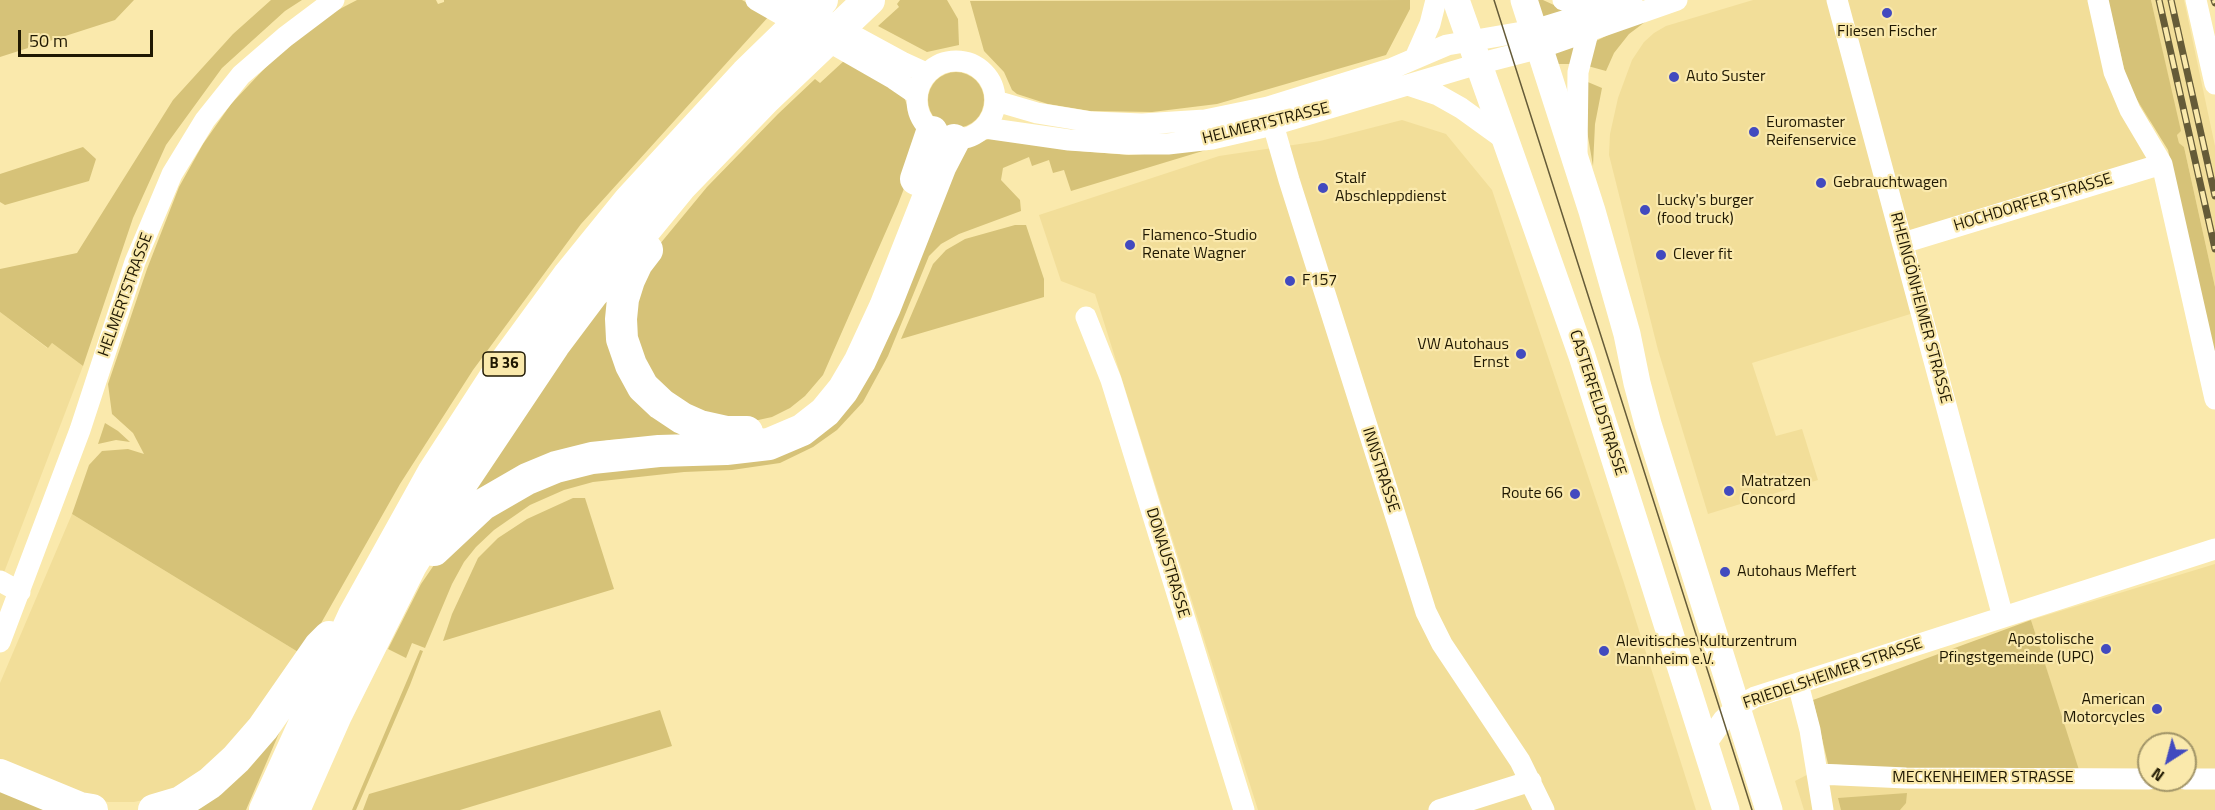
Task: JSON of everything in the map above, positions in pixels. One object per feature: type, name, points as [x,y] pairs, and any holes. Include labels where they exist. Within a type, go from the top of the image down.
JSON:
[{"type":"highway","name":"B 36","points":[[265,810],[354,615],[433,473],[501,368],[569,275],[629,201],[687,135],[822,0]]},
{"type":"highway","name":"B 36","points":[[294,810],[336,715],[411,565],[459,487],[554,345],[593,293],[680,187],[816,49],[863,5]]},
{"type":"highway","points":[[680,187],[653,242],[637,263],[623,299],[622,339],[631,365],[643,387],[661,404],[682,418],[700,426],[727,432],[773,428],[806,407],[821,390],[834,368],[916,178],[943,136]]},
{"type":"highway","points":[[411,565],[438,547],[482,505],[527,478],[556,467],[592,458],[623,454],[748,447],[787,438],[825,412],[843,390],[860,361],[885,307],[941,165],[943,136]]},
{"type":"highway","points":[[154,810],[181,802],[210,783],[236,759],[263,728],[320,646],[354,615]]},
{"type":"highway","points":[[0,775],[71,804],[92,810]]},
{"type":"main road","name":"CASTERFELDSTRASSE","points":[[1456,0],[1582,356],[1726,810]]},
{"type":"main road","points":[[1524,0],[1577,161],[1627,334],[1648,424],[1769,810]]},
{"type":"street","name":"HELMERTSTRASSE","points":[[0,642],[80,430],[135,262],[172,174],[205,120],[241,75],[285,37],[334,0]]},
{"type":"street","points":[[756,0],[916,94]]},
{"type":"street","points":[[788,0],[926,73]]},
{"type":"street","points":[[1415,58],[1430,24],[1436,0]]},
{"type":"street","points":[[1563,0],[1607,8]]},
{"type":"street","points":[[1537,39],[1607,8],[1632,0]]},
{"type":"street","points":[[1537,39],[1588,33],[1677,0]]},
{"type":"street","name":"RHEINGÖNHEIMER STRASSE","points":[[1837,0],[2003,617]]},
{"type":"street","points":[[2098,0],[2114,72],[2130,110],[2162,164],[2215,399]]},
{"type":"street","points":[[2196,0],[2215,84]]},
{"type":"street","points":[[1577,161],[1578,72],[1588,33]]},
{"type":"street","name":"HELMERTSTRASSE","points":[[996,101],[1037,113],[1092,122],[1142,124],[1270,116],[1408,85],[1474,52],[1537,39]]},
{"type":"street","name":"HELMERTSTRASSE","points":[[985,128],[1069,140],[1168,144],[1212,139],[1447,45],[1474,52]]},
{"type":"street","points":[[953,60],[968,62],[985,73],[995,91],[996,101],[993,115],[985,128],[976,135],[943,136],[922,121],[917,108],[916,94],[926,73],[938,64],[953,60]]},
{"type":"street","points":[[1408,85],[1438,95],[1461,108],[1504,139]]},
{"type":"street","name":"INNSTRASSE","points":[[1270,116],[1426,612],[1442,644],[1507,740],[1531,781],[1544,810]]},
{"type":"street","name":"HOCHDORFER STRASSE","points":[[1904,243],[2162,164]]},
{"type":"street","name":"DONAUSTRASSE","points":[[1086,317],[1111,380],[1244,810]]},
{"type":"street","name":"FRIEDELSHEIMER STRASSE","points":[[1706,744],[1723,720],[1737,707],[1755,698],[2215,549]]},
{"type":"street","points":[[0,581],[20,592]]},
{"type":"street","points":[[1798,684],[1810,730],[1823,810]]},
{"type":"street","name":"MECKENHEIMER STRASSE","points":[[1818,774],[1906,778],[2137,779]]},
{"type":"street","points":[[2197,779],[2215,779]]},
{"type":"street","points":[[1439,810],[1531,781]]},
{"type":"shaded area","points":[[0,0],[134,0],[115,20],[0,57]]},
{"type":"shaded area","points":[[271,0],[302,0],[285,11],[222,68],[166,145],[133,218],[83,366],[52,343],[48,348],[0,312],[0,269],[77,253],[173,100],[233,34]]},
{"type":"shaded area","points":[[357,0],[436,0],[438,4],[444,0],[742,0],[770,15],[581,224],[473,370],[400,484],[303,655],[72,514],[89,465],[102,451],[128,449],[144,454],[133,433],[112,414],[108,384],[147,269],[179,187],[203,144],[231,104],[282,50],[332,13]]},
{"type":"shaded area","points":[[900,0],[947,0],[958,19],[959,45],[927,52],[878,26],[899,7],[897,4]]},
{"type":"shaded area","points":[[1410,0],[1410,9],[1386,55],[1217,104],[1152,112],[1090,111],[1048,104],[1017,94],[1012,90],[1004,72],[984,51],[970,1]]},
{"type":"shaded area","points":[[1537,0],[1543,0],[1556,6],[1576,9],[1544,21]]},
{"type":"shaded area","points":[[1753,0],[2115,0],[2162,164],[1904,242],[1920,311],[1752,363],[1776,436],[1802,429],[1818,480],[1708,514],[1658,350],[1609,155],[1610,134],[1618,98],[1632,60],[1644,42],[1666,26]]},
{"type":"shaded area","points":[[2108,0],[2151,0],[2181,131],[2177,135],[2179,143],[2184,147],[2215,287],[2215,360],[2168,150],[2128,85]]},
{"type":"shaded area","points":[[2151,0],[2184,0],[2215,146],[2215,287],[2184,147],[2179,143],[2177,135],[2180,131]]},
{"type":"shaded area","points":[[1649,19],[1629,34],[1614,53],[1606,71],[1584,65],[1594,42]]},
{"type":"shaded area","points":[[1574,45],[1573,64],[1558,64],[1554,51]]},
{"type":"shaded area","points":[[846,59],[904,97],[919,136],[910,173],[898,204],[823,375],[805,396],[790,408],[772,417],[740,424],[664,399],[629,329],[645,262],[707,187],[778,114],[815,79],[820,83]]},
{"type":"shaded area","points":[[956,72],[971,77],[979,85],[984,100],[979,115],[971,123],[956,128],[941,123],[933,115],[928,100],[933,85],[941,77]]},
{"type":"shaded area","points":[[1583,80],[1602,88],[1595,124],[1593,166],[1586,125]]},
{"type":"shaded area","points":[[1402,120],[1446,134],[1492,190],[1623,580],[1696,810],[1258,810],[1095,294],[1061,281],[1039,215],[1219,156],[1320,141]]},
{"type":"shaded area","points":[[997,136],[1068,150],[1129,155],[1206,150],[1071,191],[1064,170],[1053,173],[1049,160],[1032,166],[1029,157],[1003,168],[1001,180],[1020,200],[1021,211],[959,234],[941,244],[929,256],[888,356],[863,402],[837,430],[813,447],[780,463],[732,470],[684,472],[593,482],[564,490],[530,505],[494,530],[464,562],[452,584],[425,648],[412,643],[406,658],[388,649],[421,584],[445,549],[539,481],[808,433],[958,150]]},
{"type":"shaded area","points":[[83,147],[96,159],[89,181],[5,205],[0,202],[0,174]]},
{"type":"shaded area","points":[[1015,225],[1026,225],[1044,279],[1044,297],[901,339],[933,264],[946,250],[965,239]]},
{"type":"shaded area","points":[[616,282],[614,333],[699,435],[610,440],[581,445],[464,504],[491,457]]},
{"type":"shaded area","points":[[0,312],[47,348],[52,343],[83,366],[0,583]]},
{"type":"shaded area","points":[[105,423],[130,442],[116,440],[98,444]]},
{"type":"shaded area","points":[[573,498],[585,498],[614,589],[443,641],[452,614],[478,558],[498,538],[527,519]]},
{"type":"shaded area","points":[[72,514],[303,655],[256,725],[177,793],[134,802],[108,802],[70,793],[0,765],[0,683]]},
{"type":"shaded area","points":[[2215,564],[2215,810],[1804,810],[1795,781],[1828,764],[1931,771],[2078,770],[2031,620]]},
{"type":"shaded area","points":[[2031,620],[2079,770],[1931,771],[1828,764],[1813,700]]},
{"type":"shaded area","points":[[420,650],[423,651],[410,685],[356,810],[352,810]]},
{"type":"shaded area","points":[[660,710],[672,746],[460,810],[363,810],[369,794]]},
{"type":"shaded area","points":[[283,724],[246,810],[185,810]]},
{"type":"shaded area","points":[[0,788],[55,810],[0,810]]},
{"type":"shaded area","points":[[1907,793],[1906,803],[1900,810],[1841,810],[1838,798]]},
{"type":"tram line","points":[[1494,0],[1752,810]]},
{"type":"railway","points":[[2159,0],[2215,249]]},
{"type":"railway","points":[[2171,0],[2215,196]]},
{"type":"place","name":"Fliesen Fischer","points":[[1887,13]]},
{"type":"place","name":"Auto Suster","points":[[1674,77]]},
{"type":"place","name":"Euromaster Reifenservice","points":[[1754,132]]},
{"type":"place","name":"Gebrauchtwagen","points":[[1821,183]]},
{"type":"place","name":"Stalf Abschleppdienst","points":[[1323,188]]},
{"type":"place","name":"Lucky's burger (food truck)","points":[[1645,210]]},
{"type":"place","name":"Flamenco-Studio Renate Wagner","points":[[1130,245]]},
{"type":"place","name":"Clever fit","points":[[1661,255]]},
{"type":"place","name":"F157","points":[[1290,281]]},
{"type":"place","name":"VW Autohaus Ernst","points":[[1521,354]]},
{"type":"place","name":"Matratzen Concord","points":[[1729,491]]},
{"type":"place","name":"Route 66","points":[[1575,494]]},
{"type":"place","name":"Autohaus Meffert","points":[[1725,572]]},
{"type":"place","name":"Apostolische Pfingstgemeinde (UPC)","points":[[2106,649]]},
{"type":"place","name":"Alevitisches Kulturzentrum Mannheim e.V.","points":[[1604,651]]},
{"type":"place","name":"American Motorcycles","points":[[2157,709]]}]
